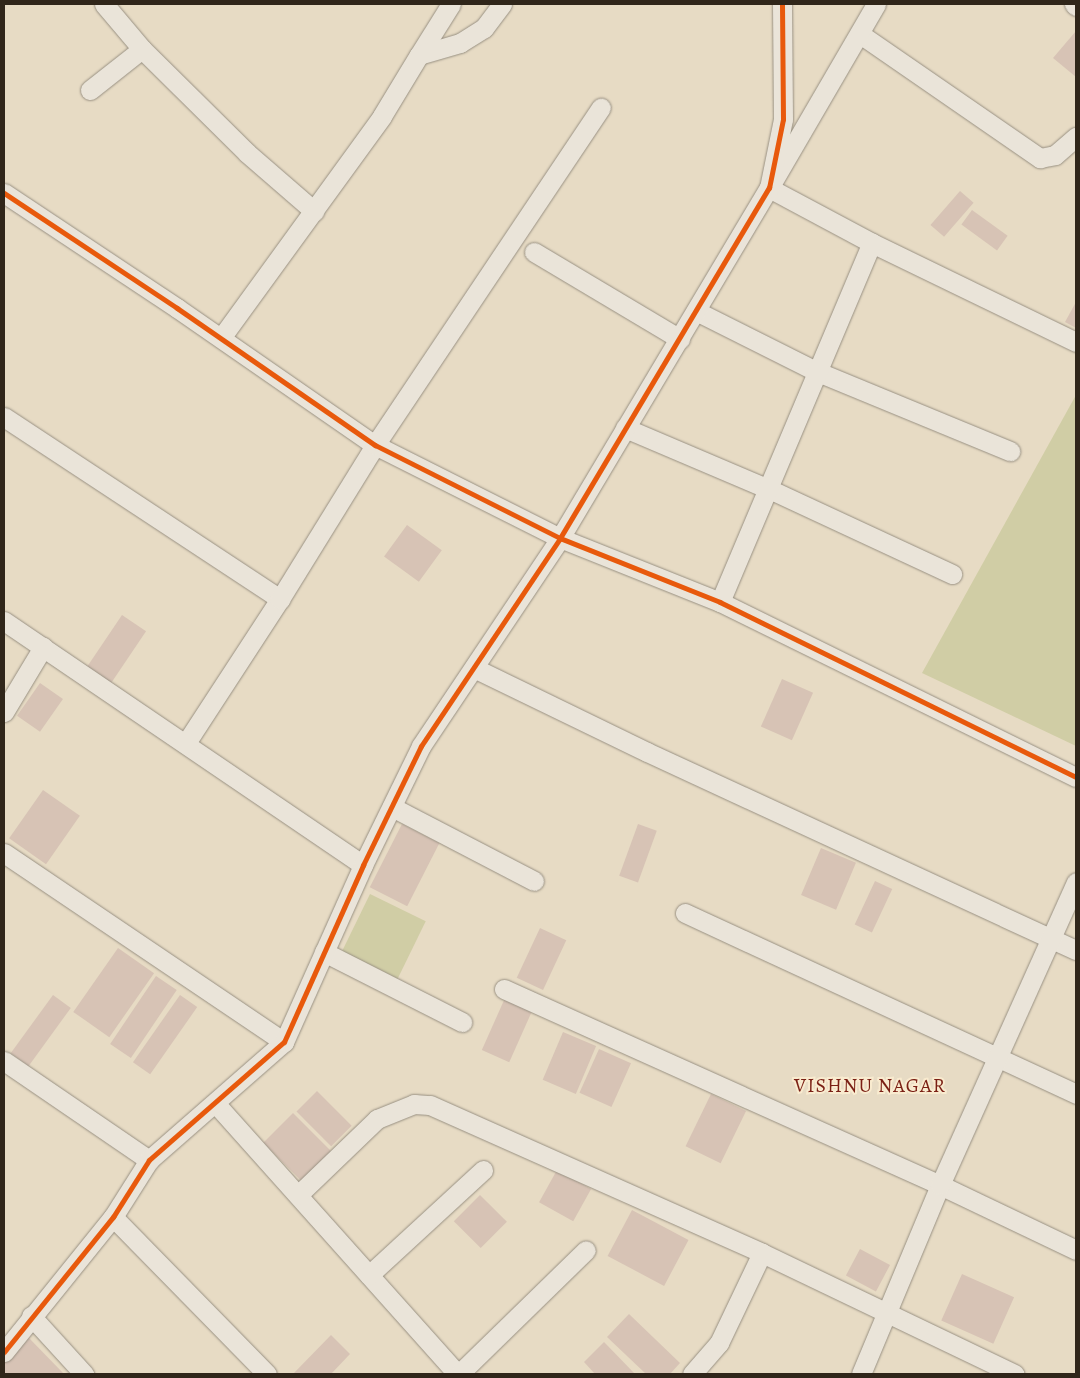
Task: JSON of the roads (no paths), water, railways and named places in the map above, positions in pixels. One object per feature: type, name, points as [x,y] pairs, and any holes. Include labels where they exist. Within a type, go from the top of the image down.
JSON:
[{"type":"street","points":[[104,4],[142,49],[247,153],[314,211]]},
{"type":"street","points":[[221,338],[382,116],[451,4]]},
{"type":"street","points":[[419,55],[460,43],[484,28],[502,4]]},
{"type":"street","points":[[768,188],[782,119],[782,4]]},
{"type":"street","points":[[4,1352],[113,1216],[149,1160],[216,1104],[284,1042],[363,865],[421,746],[560,538],[680,339],[876,4]]},
{"type":"street","points":[[860,34],[1040,158],[1055,155],[1076,137]]},
{"type":"street","points":[[90,90],[142,49]]},
{"type":"street","points":[[186,743],[280,599],[375,445],[600,108]]},
{"type":"street","points":[[768,188],[872,243],[1076,342]]},
{"type":"street","points":[[4,194],[221,338],[375,445],[560,538],[720,602],[1076,777]]},
{"type":"street","points":[[720,602],[872,243]]},
{"type":"street","points":[[534,252],[680,339]]},
{"type":"street","points":[[696,311],[818,372],[1010,451]]},
{"type":"street","points":[[4,417],[280,599]]},
{"type":"street","points":[[626,428],[769,489],[952,574]]},
{"type":"street","points":[[4,621],[363,865]]},
{"type":"street","points":[[4,712],[43,647]]},
{"type":"street","points":[[474,668],[647,752],[1076,950]]},
{"type":"street","points":[[392,807],[534,881]]},
{"type":"street","points":[[4,853],[284,1042]]},
{"type":"street","points":[[861,1374],[940,1185],[1076,882]]},
{"type":"street","points":[[685,913],[997,1060],[1076,1094]]},
{"type":"street","points":[[324,952],[462,1022]]},
{"type":"street","points":[[504,989],[940,1185],[1076,1250]]},
{"type":"street","points":[[5,1064],[149,1160]]},
{"type":"street","points":[[216,1104],[458,1374],[586,1250]]},
{"type":"street","points":[[298,1195],[376,1118],[414,1104],[430,1105],[762,1253],[1014,1374]]},
{"type":"street","points":[[369,1275],[483,1170]]},
{"type":"street","points":[[113,1216],[267,1374]]},
{"type":"street","points":[[692,1374],[717,1347],[762,1253]]},
{"type":"street","points":[[31,1316],[84,1374]]},
{"type":"district","name":"VISHNU NAGAR","points":[[870,1085]]}]
